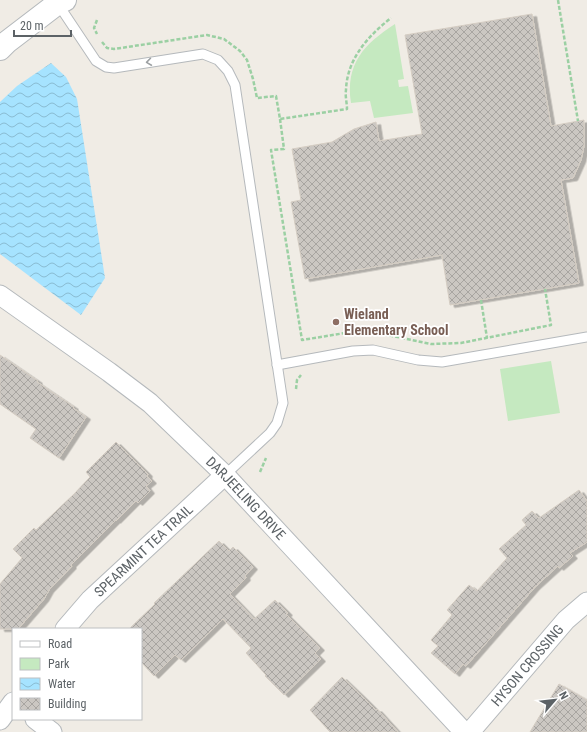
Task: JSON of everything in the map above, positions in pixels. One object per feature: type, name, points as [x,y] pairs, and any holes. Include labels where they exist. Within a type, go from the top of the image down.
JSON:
[{"type":"street","points":[[0,49],[59,1]]},
{"type":"street","name":"DARJEELING DRIVE","points":[[0,295],[109,372],[150,403],[225,475],[464,732]]},
{"type":"street","name":"SPEARMINT TEA TRAIL","points":[[66,628],[90,600],[225,475]]},
{"type":"street","name":"HYSON CROSSING","points":[[470,732],[566,620],[587,602]]},
{"type":"street","points":[[0,720],[12,703]]},
{"type":"street","points":[[36,720],[52,732]]},
{"type":"lane","points":[[59,1],[96,61],[106,67],[120,67],[203,54],[218,60],[228,71],[235,85],[283,404],[277,423],[270,433],[225,475]]},
{"type":"lane","points":[[277,365],[353,351],[373,350],[418,360],[442,362],[587,337]]},
{"type":"path","points":[[558,0],[578,121]]},
{"type":"path","points":[[280,119],[347,109],[346,90],[350,69],[358,50],[375,30],[391,18]]},
{"type":"path","points":[[97,20],[94,28],[98,38],[107,48],[114,49],[207,35],[224,39],[240,51],[247,60],[257,98],[276,96],[284,149],[271,150],[302,340],[345,333],[372,332],[431,344],[462,342],[551,325],[545,289]]},
{"type":"path","points":[[481,300],[487,338]]},
{"type":"green space","points":[[395,24],[404,79],[398,80],[399,87],[408,86],[413,113],[374,118],[370,101],[351,103],[351,77],[359,56],[374,39]]},
{"type":"green space","points":[[551,361],[560,413],[508,421],[500,369]]},
{"type":"water","points":[[51,63],[66,77],[77,99],[105,278],[81,315],[0,254],[0,102],[17,86]]},
{"type":"building","points":[[532,14],[551,126],[584,120],[584,146],[581,160],[573,178],[561,180],[579,283],[450,305],[442,255],[305,279],[291,202],[301,200],[292,149],[332,142],[354,129],[376,122],[379,141],[422,134],[405,35]]},
{"type":"building","points":[[0,355],[86,417],[59,458],[30,438],[36,429],[0,404]]},
{"type":"building","points":[[116,442],[148,474],[147,476],[152,481],[146,486],[150,491],[138,503],[136,501],[71,565],[72,566],[49,590],[44,599],[19,628],[0,629],[0,584],[22,558],[13,549],[34,528],[36,530],[74,494],[90,477],[86,472]]},
{"type":"building","points":[[579,490],[587,501],[587,542],[570,553],[573,556],[559,568],[558,566],[535,587],[466,666],[463,664],[455,674],[431,653],[438,646],[431,640],[452,615],[447,610],[469,585],[477,591],[507,558],[499,549],[526,525],[522,520],[532,511],[539,518]]},
{"type":"building","points":[[219,541],[229,551],[233,547],[253,567],[245,576],[246,578],[230,594],[254,619],[275,600],[288,613],[286,614],[320,648],[315,653],[321,659],[284,695],[265,676],[266,675],[246,653],[251,648],[223,619],[181,660],[175,655],[154,676],[142,663],[142,628],[130,628],[155,604],[154,603]]},
{"type":"building","points":[[342,677],[376,710],[377,709],[398,732],[330,732],[310,710]]},
{"type":"building","points":[[559,684],[587,700],[587,732],[530,732]]},
{"type":"place","name":"Wieland Elementary School","points":[[336,322]]}]
